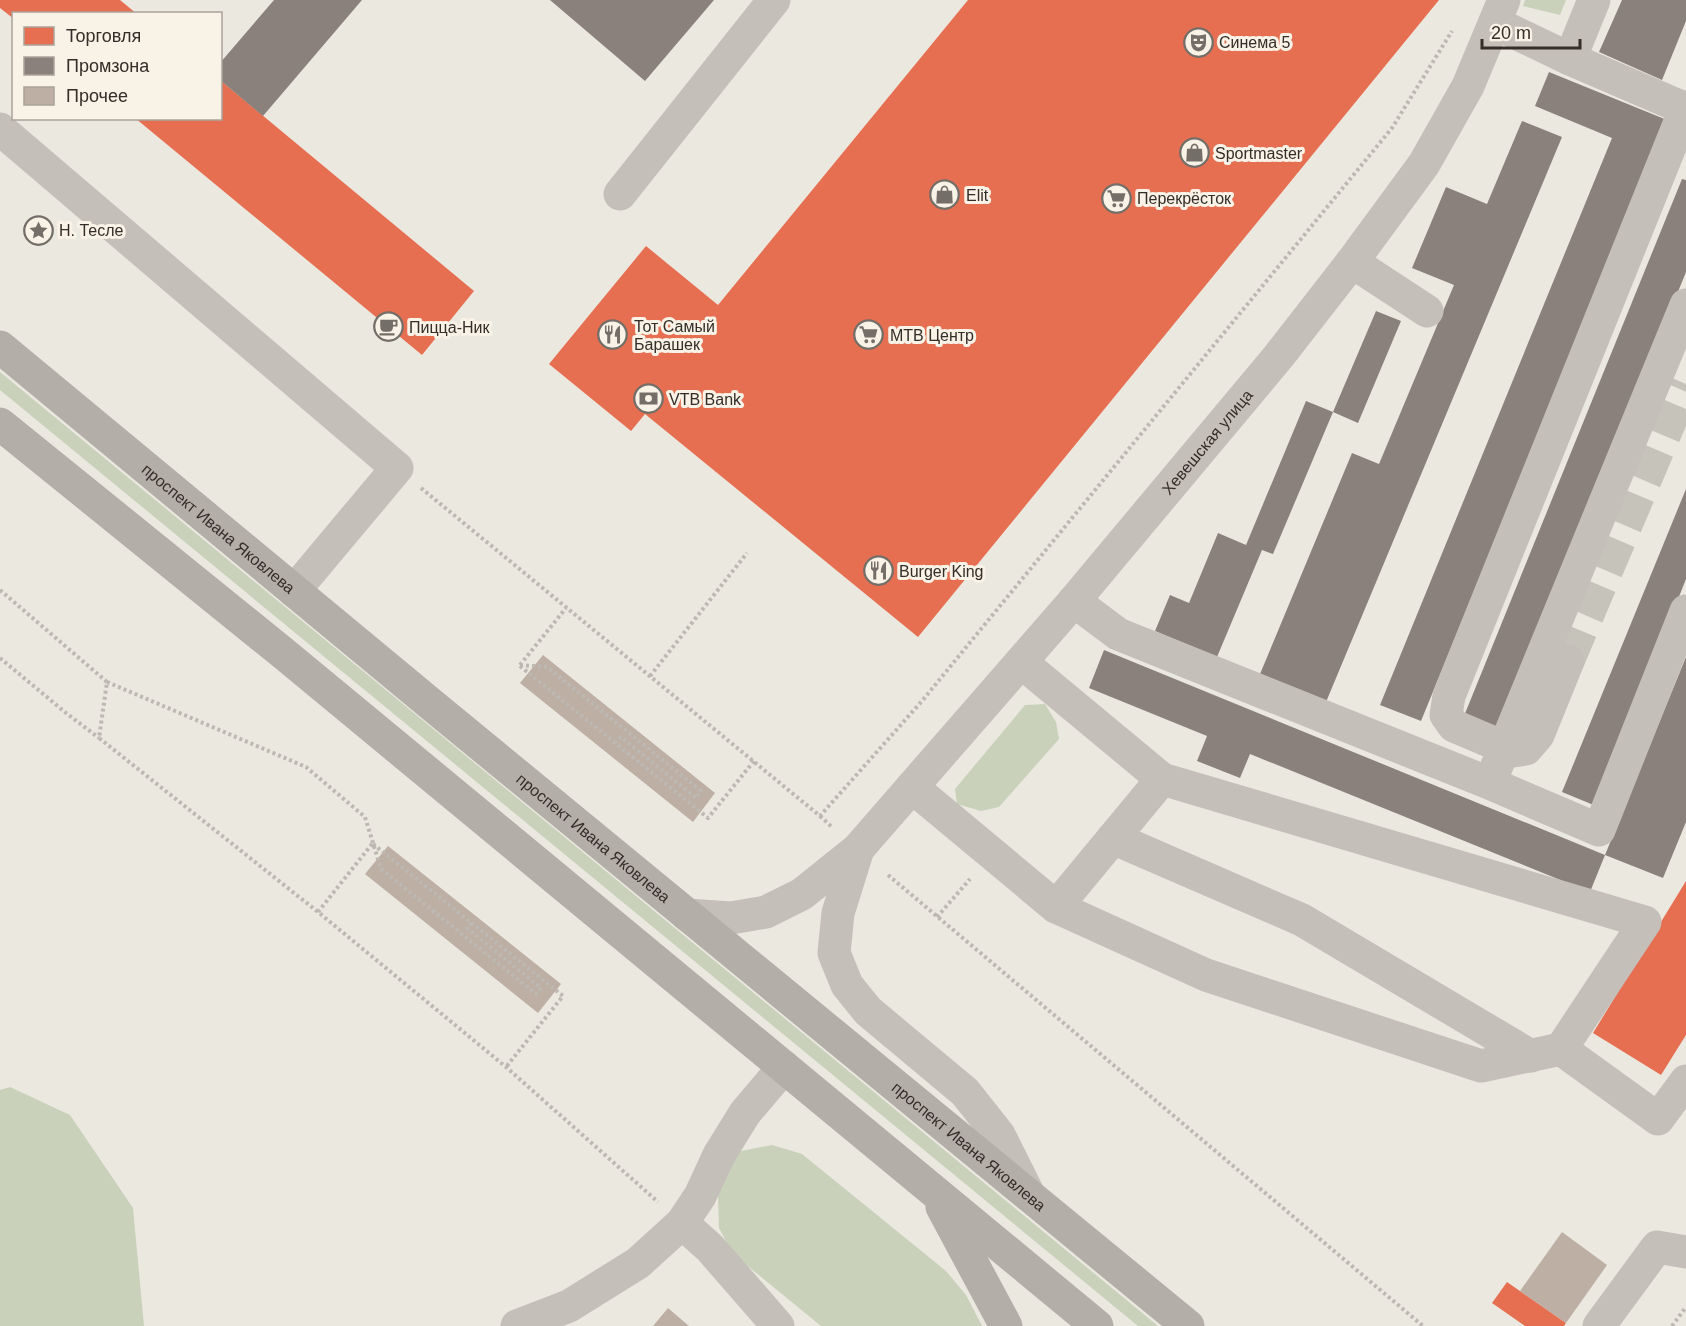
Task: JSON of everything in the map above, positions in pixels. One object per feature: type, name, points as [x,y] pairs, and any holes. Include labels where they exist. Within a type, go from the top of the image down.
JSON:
[{"type":"main road","name":"проспект Ивана Яковлева","points":[[0,347],[1188,1326]]},
{"type":"main road","points":[[0,424],[283,653],[1097,1326]]},
{"type":"main road","points":[[934,1192],[1006,1326]]},
{"type":"street","points":[[620,194],[774,0]]},
{"type":"street","points":[[1570,59],[1594,0]]},
{"type":"street","points":[[1500,12],[1570,59],[1686,108],[1449,696],[1446,715],[1454,726],[1513,751],[1526,749],[1538,735],[1557,654],[1686,304]]},
{"type":"street","name":"Хевешская улица","points":[[846,838],[912,787],[1074,601],[1278,357],[1424,164],[1468,86],[1500,12]]},
{"type":"street","points":[[0,129],[408,477],[294,591]]},
{"type":"street","points":[[1352,262],[1427,311]]},
{"type":"street","points":[[1074,601],[1118,634],[1489,783],[1599,830],[1686,611]]},
{"type":"street","points":[[1489,783],[1557,654]]},
{"type":"street","points":[[912,787],[1056,907],[1206,975],[1481,1066],[1546,1053],[1645,922],[1162,779],[1021,662]]},
{"type":"street","points":[[1056,907],[1162,779]]},
{"type":"street","points":[[687,915],[731,918],[766,912],[802,894],[846,838]]},
{"type":"street","points":[[846,838],[834,953],[847,985],[868,1011],[965,1092],[999,1135],[1029,1195]]},
{"type":"street","points":[[1113,838],[1302,920],[1546,1053],[1658,1119],[1686,1081]]},
{"type":"street","points":[[517,1326],[574,1316],[638,1263],[672,1214],[700,1196],[719,1155],[745,1113],[784,1067]]},
{"type":"street","points":[[672,1214],[710,1248],[778,1326]]},
{"type":"street","points":[[1599,1326],[1657,1247],[1686,1252]]},
{"type":"path","points":[[820,816],[922,701],[1392,128],[1456,22]]},
{"type":"path","points":[[408,477],[846,838]]},
{"type":"path","points":[[650,676],[747,553]]},
{"type":"path","points":[[0,590],[107,682],[306,767],[365,817],[381,869],[536,994],[541,988],[468,928],[472,923]]},
{"type":"path","points":[[519,665],[566,608]]},
{"type":"path","points":[[0,658],[318,912],[506,1067],[672,1214]]},
{"type":"path","points":[[519,665],[708,818],[754,761]]},
{"type":"path","points":[[519,665],[547,668],[700,791],[696,798],[621,737],[616,742]]},
{"type":"path","points":[[99,738],[107,682]]},
{"type":"path","points":[[318,912],[372,844]]},
{"type":"path","points":[[372,844],[563,996],[506,1067]]},
{"type":"path","points":[[937,916],[992,855]]},
{"type":"path","points":[[888,875],[1423,1326]]},
{"type":"path","points":[[1672,1326],[1686,1307]]},
{"type":"green space","points":[[1525,0],[1566,0],[1560,15],[1523,6]]},
{"type":"green space","points":[[0,372],[1158,1326],[1138,1326],[0,390]]},
{"type":"green space","points":[[1045,704],[1056,722],[1059,739],[999,807],[981,811],[957,804],[955,789],[1025,705]]},
{"type":"green space","points":[[10,1087],[70,1115],[133,1208],[144,1326],[0,1326],[0,1090]]},
{"type":"green space","points":[[772,1145],[802,1154],[946,1271],[966,1295],[982,1326],[821,1326],[733,1254],[719,1228],[718,1195],[728,1165],[741,1151]]},
{"type":"building: Торговля","points":[[0,0],[120,0],[135,12],[12,12],[12,17],[0,8]]},
{"type":"building: Торговля","name":"МТВ Центр","points":[[968,0],[1439,0],[918,637],[645,414],[631,431],[549,364],[646,246],[718,305]]},
{"type":"building: Торговля","points":[[222,82],[474,291],[422,355],[137,120],[222,120]]},
{"type":"building: Торговля","points":[[1686,881],[1686,1035],[1661,1075],[1593,1033]]},
{"type":"building: Торговля","points":[[1507,1282],[1566,1323],[1564,1326],[1525,1326],[1492,1303]]},
{"type":"building: Промзона","points":[[274,0],[362,0],[263,116],[222,82],[222,61]]},
{"type":"building: Промзона","points":[[550,0],[714,0],[645,81]]},
{"type":"building: Промзона","points":[[1622,0],[1686,0],[1686,21],[1662,80],[1599,52]]},
{"type":"building: Промзона","points":[[1549,72],[1667,120],[1421,721],[1380,705],[1612,138],[1535,106]]},
{"type":"building: Промзона","points":[[1522,121],[1562,137],[1326,702],[1260,674],[1352,453],[1379,464],[1454,285],[1412,268],[1446,187],[1487,204]]},
{"type":"building: Промзона","points":[[1682,179],[1686,180],[1686,272],[1500,730],[1464,716]]},
{"type":"building: Промзона","points":[[1376,311],[1401,321],[1358,423],[1333,412]]},
{"type":"building: Промзона","points":[[1306,401],[1333,412],[1273,554],[1262,550],[1217,657],[1155,631],[1170,595],[1189,603],[1218,533],[1246,545]]},
{"type":"building: Промзона","points":[[1686,489],[1686,579],[1596,806],[1562,792]]},
{"type":"building: Промзона","points":[[1104,650],[1605,855],[1590,892],[1250,754],[1240,778],[1197,761],[1207,736],[1089,688]]},
{"type":"building: Промзона","points":[[1686,657],[1686,822],[1663,878],[1605,855]]},
{"type":"building: Прочее","points":[[543,655],[715,793],[693,822],[520,683]]},
{"type":"building: Прочее","points":[[388,846],[561,984],[538,1013],[365,874]]},
{"type":"building: Прочее","points":[[1562,1232],[1607,1265],[1566,1323],[1520,1291]]},
{"type":"building: Прочее","points":[[668,1308],[689,1326],[653,1326]]},
{"type":"tunnel","points":[[1568,661],[1686,384]]},
{"type":"place","name":"Синема 5","points":[[1198,42]]},
{"type":"place","name":"Sportmaster","points":[[1194,153]]},
{"type":"place","name":"Elit","points":[[945,195]]},
{"type":"place","name":"Перекрёсток","points":[[1116,198]]},
{"type":"place","name":"Н. Тесле","points":[[38,230]]},
{"type":"place","name":"Пицца-Ник","points":[[388,327]]},
{"type":"place","name":"Тот Самый Барашек","points":[[613,335]]},
{"type":"place","name":"МТВ Центр","points":[[869,335]]},
{"type":"place","name":"VTB Bank","points":[[648,399]]},
{"type":"place","name":"Burger King","points":[[878,571]]}]
